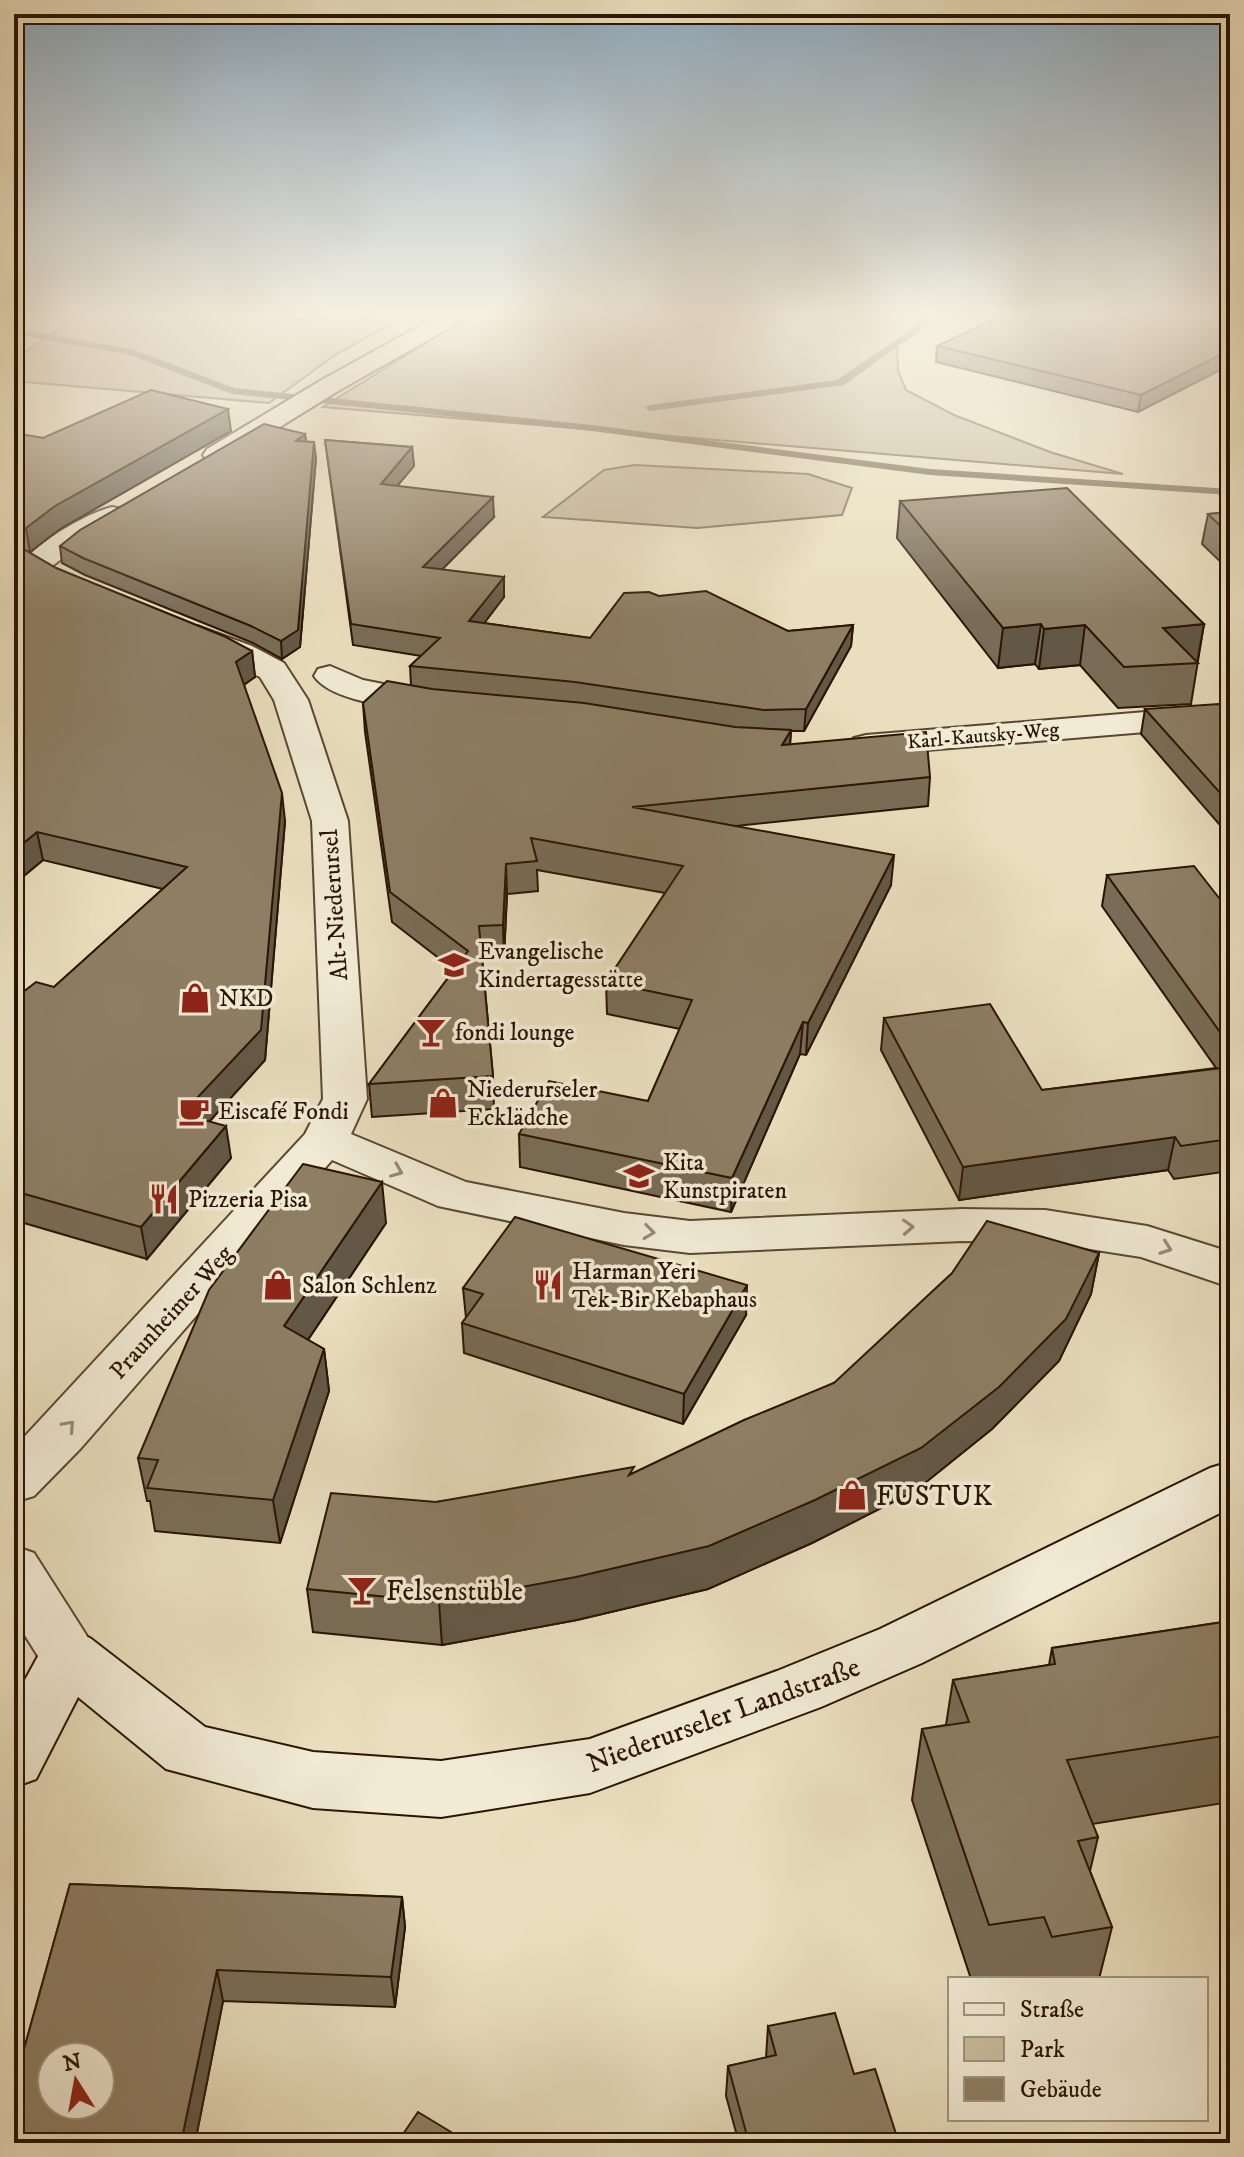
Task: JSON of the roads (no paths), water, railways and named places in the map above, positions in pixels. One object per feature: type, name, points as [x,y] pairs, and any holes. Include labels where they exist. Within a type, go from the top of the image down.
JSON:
[{"type":"street","points":[[187,472],[286,414]]},
{"type":"street","points":[[26,563],[135,502]]},
{"type":"street","points":[[26,563],[65,580]]},
{"type":"street","points":[[176,627],[241,653],[272,670],[330,676],[353,688],[464,700]]},
{"type":"street","name":"Alt-Niederursel","points":[[272,670],[291,700],[330,821],[345,1099],[325,1140]]},
{"type":"street","name":"Karl-Kautsky-Weg","points":[[839,745],[1230,715]]},
{"type":"street","points":[[325,1140],[455,1195],[624,1229],[690,1237],[962,1225],[1045,1226],[1147,1242],[1230,1270]]},
{"type":"street","name":"Praunheimer Weg","points":[[14,1481],[62,1434],[325,1140]]},
{"type":"street","name":"Niederurseler Landstraße","points":[[69,1655],[188,1750],[313,1780],[441,1789],[590,1766],[799,1689],[901,1646],[1230,1483]]},
{"type":"street","points":[[14,1569],[69,1655],[14,1760]]},
{"type":"waterway","points":[[452,414],[592,428],[930,472],[1230,492]]},
{"type":"place","name":"Evangelische Kindertagesstätte","points":[[454,965]]},
{"type":"place","name":"NKD","points":[[195,998]]},
{"type":"place","name":"fondi lounge","points":[[431,1032]]},
{"type":"place","name":"Niederurseler Ecklädche","points":[[443,1103]]},
{"type":"place","name":"Eiscafé Fondi","points":[[194,1111]]},
{"type":"place","name":"Kita Kunstpiraten","points":[[639,1176]]},
{"type":"place","name":"Pizzeria Pisa","points":[[164,1199]]},
{"type":"place","name":"Salon Schlenz","points":[[278,1285]]},
{"type":"place","name":"Harman Yeri Tek-Bir Kebaphaus","points":[[548,1285]]},
{"type":"place","name":"FUSTUK","points":[[852,1495]]},
{"type":"place","name":"Felsenstüble","points":[[362,1590]]}]
